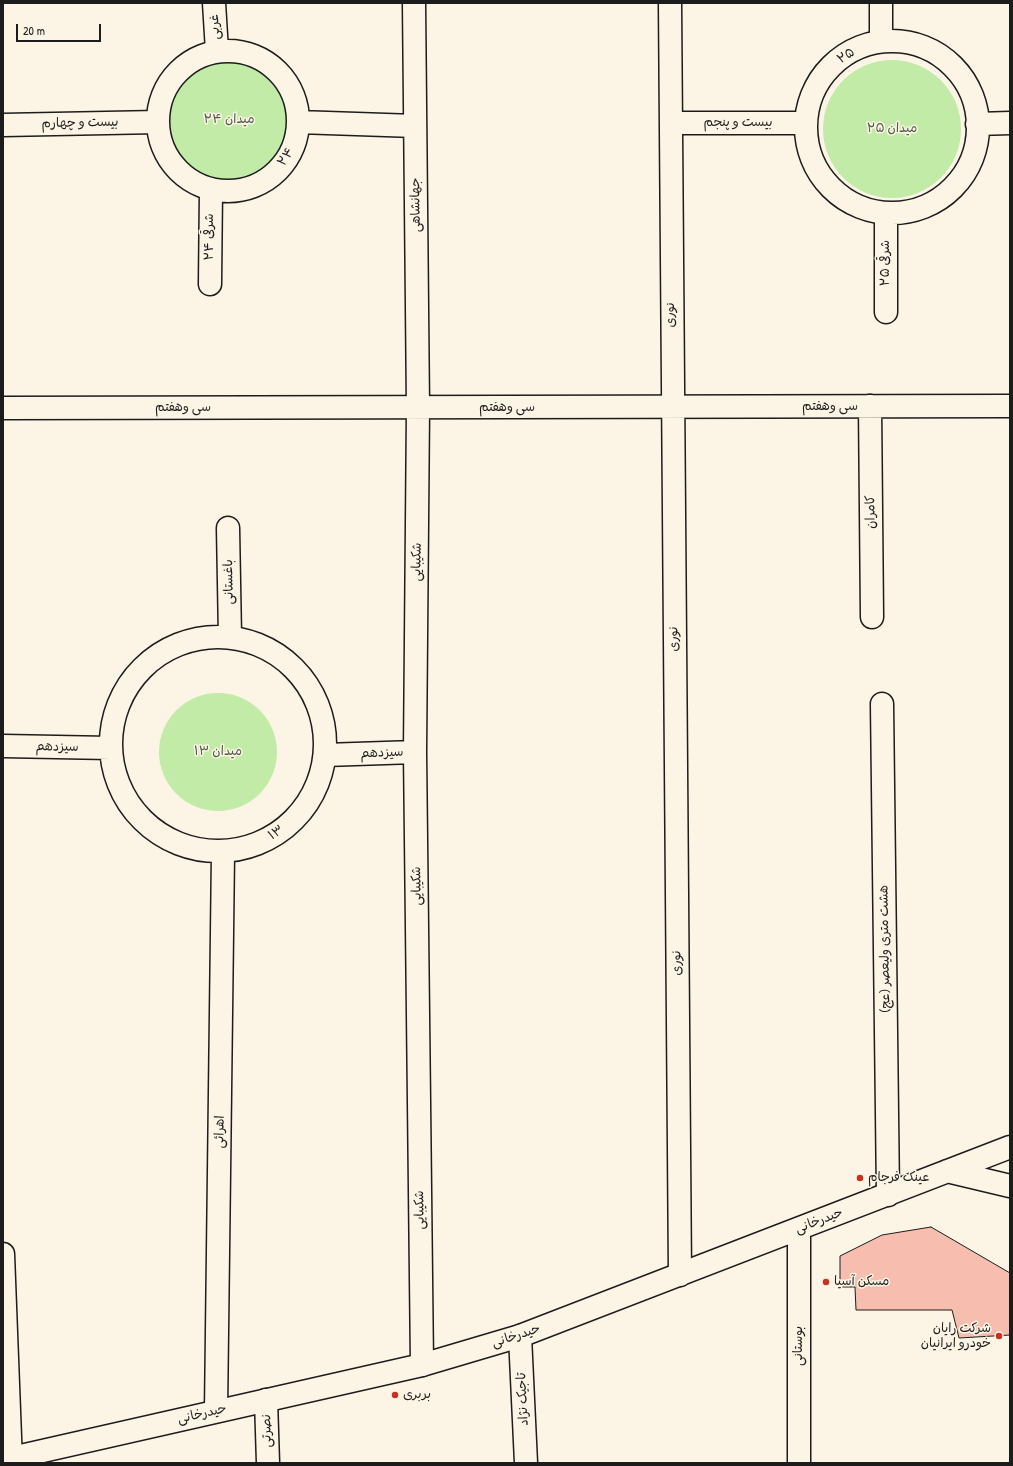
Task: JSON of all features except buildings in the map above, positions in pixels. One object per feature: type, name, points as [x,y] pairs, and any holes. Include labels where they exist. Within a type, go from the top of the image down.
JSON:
[{"type":"street","name":"غربی","points":[[214,3],[216,51]]},
{"type":"street","name":"جهانشاهی","points":[[414,3],[418,408]]},
{"type":"street","name":"نوری","points":[[670,3],[680,1275]]},
{"type":"street","points":[[881,3],[882,39]]},
{"type":"street","name":"۲۵","points":[[882,39],[900,41],[924,47],[946,60],[964,79],[974,102],[978,124],[973,156],[960,180],[939,200],[914,211],[886,213],[860,207],[837,194],[819,174],[809,150],[806,123],[812,96],[826,71],[848,53],[882,39]]},
{"type":"street","name":"۲۴","points":[[216,51],[237,51],[257,56],[274,68],[287,83],[296,102],[298,122],[294,143],[284,162],[270,177],[252,187],[231,191],[210,189],[189,180],[172,164],[162,144],[158,122],[160,102],[168,84],[181,68],[198,57],[216,51]]},
{"type":"street","name":"بیست و چهارم","points":[[3,125],[158,122]]},
{"type":"street","points":[[298,122],[415,126]]},
{"type":"street","name":"بیست و پنجم","points":[[671,123],[806,123]]},
{"type":"street","points":[[978,124],[1010,123]]},
{"type":"street","name":"۲۴ شرقی","points":[[210,189],[210,284]]},
{"type":"street","name":"۲۵ شرقی","points":[[886,213],[886,312]]},
{"type":"street","name":"کامران","points":[[870,406],[872,617]]},
{"type":"street","name":"سی وهفتم","points":[[3,408],[1010,406]]},
{"type":"street","name":"شکیبایی","points":[[418,408],[415,752],[422,1365]]},
{"type":"street","name":"باغستانی","points":[[228,528],[230,637]]},
{"type":"street","name":"۱۳","points":[[230,637],[263,646],[291,664],[312,690],[324,722],[325,755],[318,785],[302,811],[286,827],[253,847],[223,852],[189,848],[159,834],[133,811],[117,781],[110,748],[115,711],[132,678],[159,653],[193,639],[230,637]]},
{"type":"street","name":"هشت متری ولیعصر (عج)","points":[[882,704],[888,1195]]},
{"type":"street","name":"سیزدهم","points":[[3,746],[110,748]]},
{"type":"street","name":"سیزدهم","points":[[325,755],[415,752]]},
{"type":"street","name":"اهرائی","points":[[216,1411],[223,852]]},
{"type":"street","name":"حیدرخانی","points":[[8,1460],[216,1411],[422,1365],[520,1336],[799,1230],[1010,1147]]},
{"type":"street","points":[[947,1171],[1010,1186]]},
{"type":"street","name":"بوستانی","points":[[799,1230],[799,1463]]},
{"type":"street","points":[[3,1254],[8,1460]]},
{"type":"street","name":"تاجیک نژاد","points":[[520,1336],[526,1463]]},
{"type":"street","name":"نصرتی","points":[[266,1400],[268,1463]]},
{"type":"green space","name":"میدان ۲۴","points":[[229,54],[254,59],[271,69],[280,78],[290,95],[295,120],[290,145],[280,162],[271,171],[254,181],[229,186],[204,181],[187,171],[178,162],[168,145],[163,120],[168,95],[178,78],[187,69],[204,59]]},
{"type":"green space","name":"میدان ۲۵","points":[[885,60],[899,60],[925,68],[941,80],[953,96],[956,103],[960,116],[960,142],[956,155],[953,162],[941,178],[925,190],[918,193],[899,198],[885,198],[859,190],[843,178],[831,162],[828,155],[823,136],[823,122],[831,96],[843,80],[859,68],[866,65]]},
{"type":"green space","name":"میدان ۱۳","points":[[218,693],[229,694],[240,698],[251,703],[260,710],[267,719],[272,730],[276,741],[276,763],[272,774],[267,785],[260,794],[251,801],[240,806],[229,810],[218,811],[207,810],[196,806],[185,801],[176,794],[169,785],[164,774],[160,763],[159,752],[160,741],[164,730],[169,719],[176,710],[185,703],[196,698],[207,694]]},
{"type":"place","name":"عینک فرجام","points":[[860,1178]]},
{"type":"place","name":"مسکن آسیا","points":[[826,1282]]},
{"type":"place","name":"شرکت رایان خودرو ایرانیان","points":[[999,1336]]},
{"type":"place","name":"بربری","points":[[395,1395]]}]
